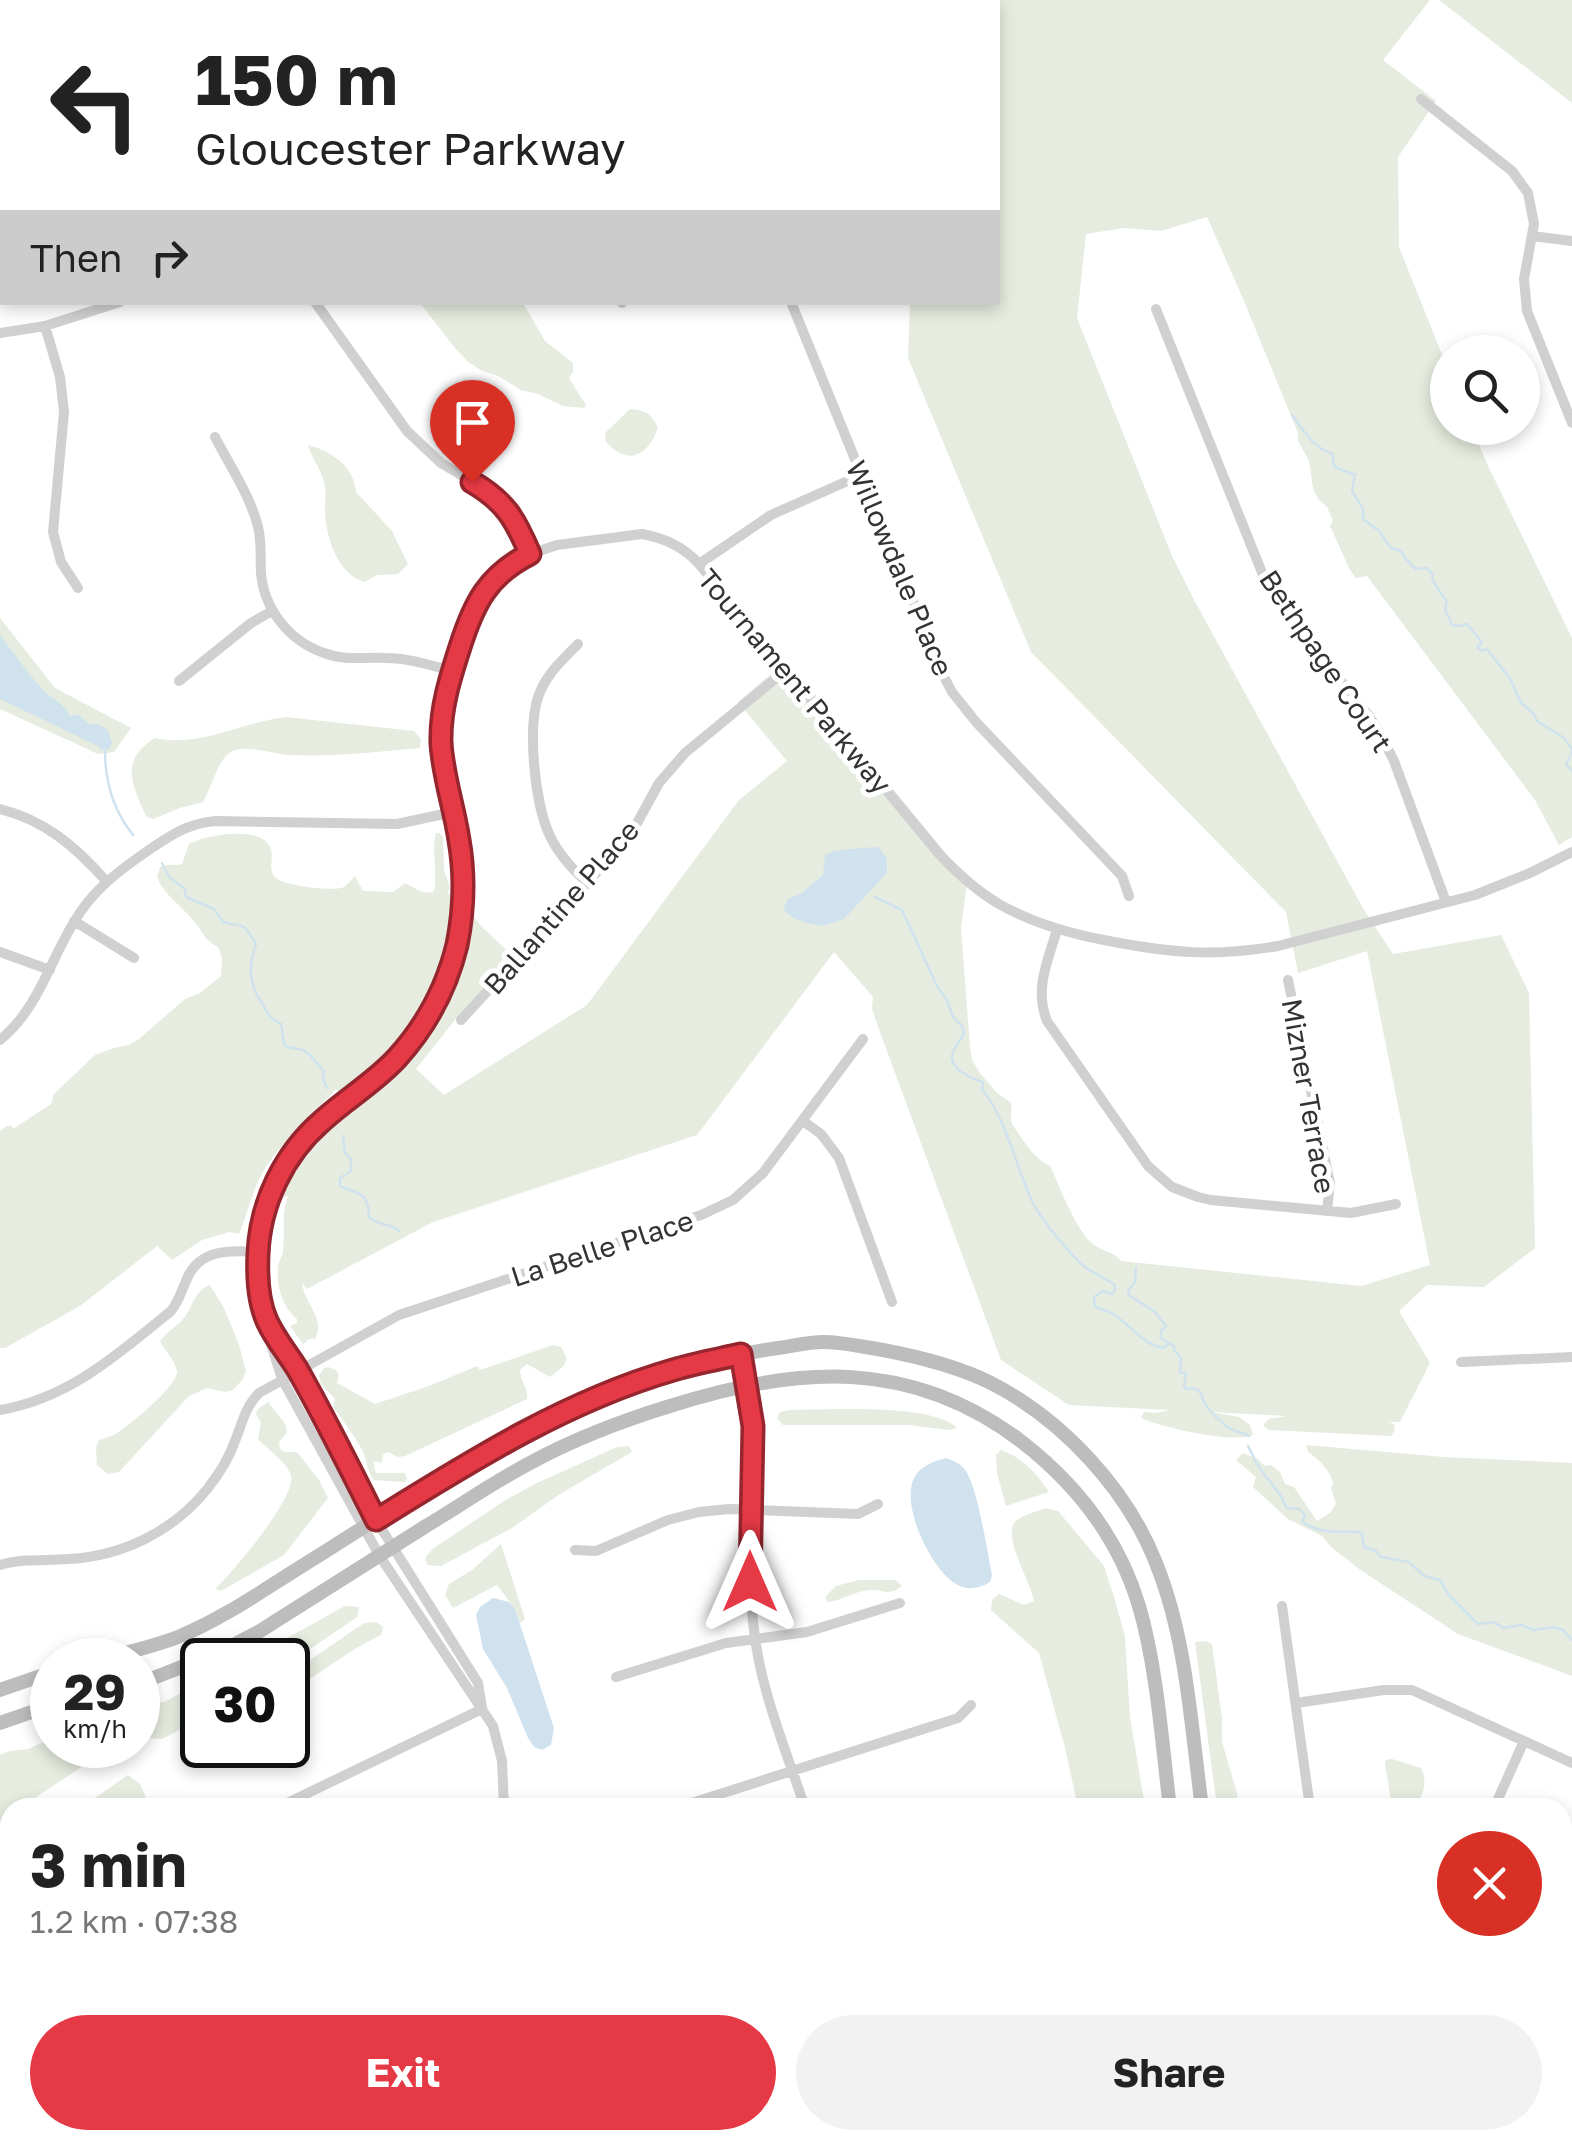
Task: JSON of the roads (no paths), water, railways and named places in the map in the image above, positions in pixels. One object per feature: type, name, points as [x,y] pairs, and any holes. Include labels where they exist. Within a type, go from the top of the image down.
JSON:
[{"type":"main road","points":[[160,1643],[208,1623],[475,1458],[579,1405],[673,1370],[741,1354],[823,1342],[910,1355],[992,1384],[1031,1408],[1088,1459],[1114,1490],[1146,1540],[1174,1614],[1201,1798]]},
{"type":"main road","points":[[160,1675],[260,1631],[506,1476],[576,1440],[654,1410],[748,1384],[825,1375],[873,1379],[932,1393],[1002,1427],[1056,1470],[1102,1526],[1139,1605],[1149,1647],[1169,1798]]},
{"type":"main road","points":[[0,1690],[30,1680]]},
{"type":"main road","points":[[0,1723],[30,1713]]},
{"type":"street","points":[[1420,99],[1521,182],[1532,206],[1534,224],[1524,279],[1527,310],[1572,424]]},
{"type":"street","points":[[1532,236],[1572,240]]},
{"type":"street","points":[[0,333],[46,326],[111,305]]},
{"type":"street","points":[[317,305],[407,431],[440,462],[502,503],[517,524],[530,554]]},
{"type":"street","name":"Willowdale Place","points":[[792,305],[952,692],[1122,876],[1129,896]]},
{"type":"street","name":"Bethpage Court","points":[[1156,309],[1265,580],[1382,738],[1446,902]]},
{"type":"street","points":[[46,326],[60,377],[64,412],[53,532],[61,562],[78,588]]},
{"type":"street","points":[[215,436],[254,512],[263,586],[272,611],[293,636],[321,653],[352,659],[404,659],[452,671]]},
{"type":"street","points":[[699,564],[771,516],[861,475]]},
{"type":"street","name":"Tournament Parkway","points":[[370,1524],[282,1379],[269,1338],[258,1277],[258,1252],[264,1212],[294,1151],[323,1120],[397,1058],[440,993],[457,944],[463,892],[441,741],[446,693],[468,620],[483,592],[508,566],[557,545],[642,534],[681,548],[699,564],[940,856],[1000,905],[1057,930],[1187,954],[1231,953],[1278,946],[1489,890],[1571,855]]},
{"type":"street","points":[[180,681],[251,623],[272,611]]},
{"type":"street","points":[[578,644],[554,668],[539,693],[533,736],[544,821],[559,852],[588,884]]},
{"type":"street","name":"Ballantine Place","points":[[461,1020],[588,884],[636,825],[684,753],[786,670]]},
{"type":"street","points":[[0,808],[25,816],[62,837],[106,881]]},
{"type":"street","points":[[0,1040],[35,1000],[74,921],[106,881],[176,831],[202,822],[397,824],[453,812]]},
{"type":"street","points":[[74,921],[134,958]]},
{"type":"street","points":[[1057,930],[1041,984],[1042,1009],[1047,1021],[1148,1166],[1172,1187],[1198,1198],[1351,1214],[1396,1204]]},
{"type":"street","points":[[0,952],[50,970]]},
{"type":"street","name":"Mizner Terrace","points":[[1288,980],[1330,1184],[1327,1211]]},
{"type":"street","name":"La Belle Place","points":[[0,1565],[108,1554],[162,1530],[210,1486],[233,1446],[251,1401],[282,1379],[399,1314],[718,1208],[763,1173],[863,1039]]},
{"type":"street","points":[[802,1121],[821,1134],[839,1158],[892,1302]]},
{"type":"street","points":[[0,1410],[40,1400],[106,1365],[171,1311],[192,1270],[208,1255],[230,1250],[258,1252]]},
{"type":"street","name":"Tournament Parkway","points":[[266,1320],[298,1371],[370,1524]]},
{"type":"street","points":[[741,1354],[753,1426],[750,1582],[755,1639],[771,1710],[802,1798]]},
{"type":"street","points":[[1461,1362],[1572,1357]]},
{"type":"street","points":[[575,1550],[596,1551],[684,1516],[729,1509],[858,1514],[878,1504]]},
{"type":"street","points":[[370,1524],[492,1726],[498,1743],[504,1798]]},
{"type":"street","points":[[616,1677],[726,1643],[807,1632],[900,1603]]},
{"type":"street","points":[[1282,1606],[1309,1798]]},
{"type":"street","points":[[1296,1703],[1384,1690],[1412,1690],[1572,1763]]},
{"type":"street","points":[[707,1798],[958,1718],[970,1705]]},
{"type":"street","points":[[299,1798],[482,1709]]},
{"type":"street","points":[[1498,1798],[1524,1741]]},
{"type":"water","points":[[0,635],[41,688],[70,716],[79,715],[89,724],[108,730],[112,743],[109,749],[101,750],[0,699]]},
{"type":"water","points":[[879,847],[887,859],[887,873],[844,919],[823,926],[795,919],[783,910],[788,899],[823,875],[825,855]]},
{"type":"water","points":[[946,1458],[966,1471],[982,1521],[992,1575],[990,1582],[975,1588],[960,1586],[939,1568],[922,1538],[911,1505],[914,1478],[928,1465]]},
{"type":"water","points":[[493,1598],[509,1602],[515,1609],[554,1728],[551,1745],[542,1750],[528,1738],[507,1688],[483,1649],[476,1615]]},
{"type":"waterway","points":[[1292,415],[1314,443],[1333,454],[1337,468],[1355,475],[1352,491],[1363,509],[1363,519],[1416,569],[1427,568],[1447,602],[1445,609],[1452,625],[1467,624],[1481,641],[1477,647],[1487,649],[1511,680],[1521,703],[1572,749]]},
{"type":"waterway","points":[[105,751],[112,796],[133,835]]},
{"type":"waterway","points":[[1572,752],[1566,764],[1572,771]]},
{"type":"waterway","points":[[162,863],[169,877],[185,889],[186,897],[214,909],[223,922],[248,931],[256,944],[251,973],[256,993],[270,1017],[281,1024],[287,1047],[303,1050],[324,1071],[327,1088]]},
{"type":"waterway","points":[[875,897],[902,910],[953,1017],[962,1026],[964,1034],[953,1051],[953,1062],[963,1073],[983,1082],[982,1089],[998,1115],[1037,1210],[1082,1264],[1115,1285],[1112,1294],[1103,1291],[1094,1297],[1095,1306],[1115,1315],[1151,1344],[1164,1348],[1169,1343]]},
{"type":"waterway","points":[[343,1136],[351,1171],[340,1178],[340,1186],[365,1198],[369,1217],[399,1231]]},
{"type":"waterway","points":[[1136,1268],[1129,1295],[1155,1312],[1166,1326],[1161,1338],[1174,1346],[1181,1358],[1180,1372],[1186,1374],[1186,1389],[1198,1390],[1207,1407],[1224,1424],[1249,1436]]},
{"type":"waterway","points":[[1248,1446],[1286,1507],[1300,1510],[1305,1516],[1302,1521],[1329,1531],[1359,1532],[1364,1547],[1381,1557],[1409,1562],[1424,1576],[1440,1580],[1448,1594],[1478,1624],[1494,1622],[1503,1628],[1521,1625],[1534,1630],[1554,1627],[1572,1640]]}]
